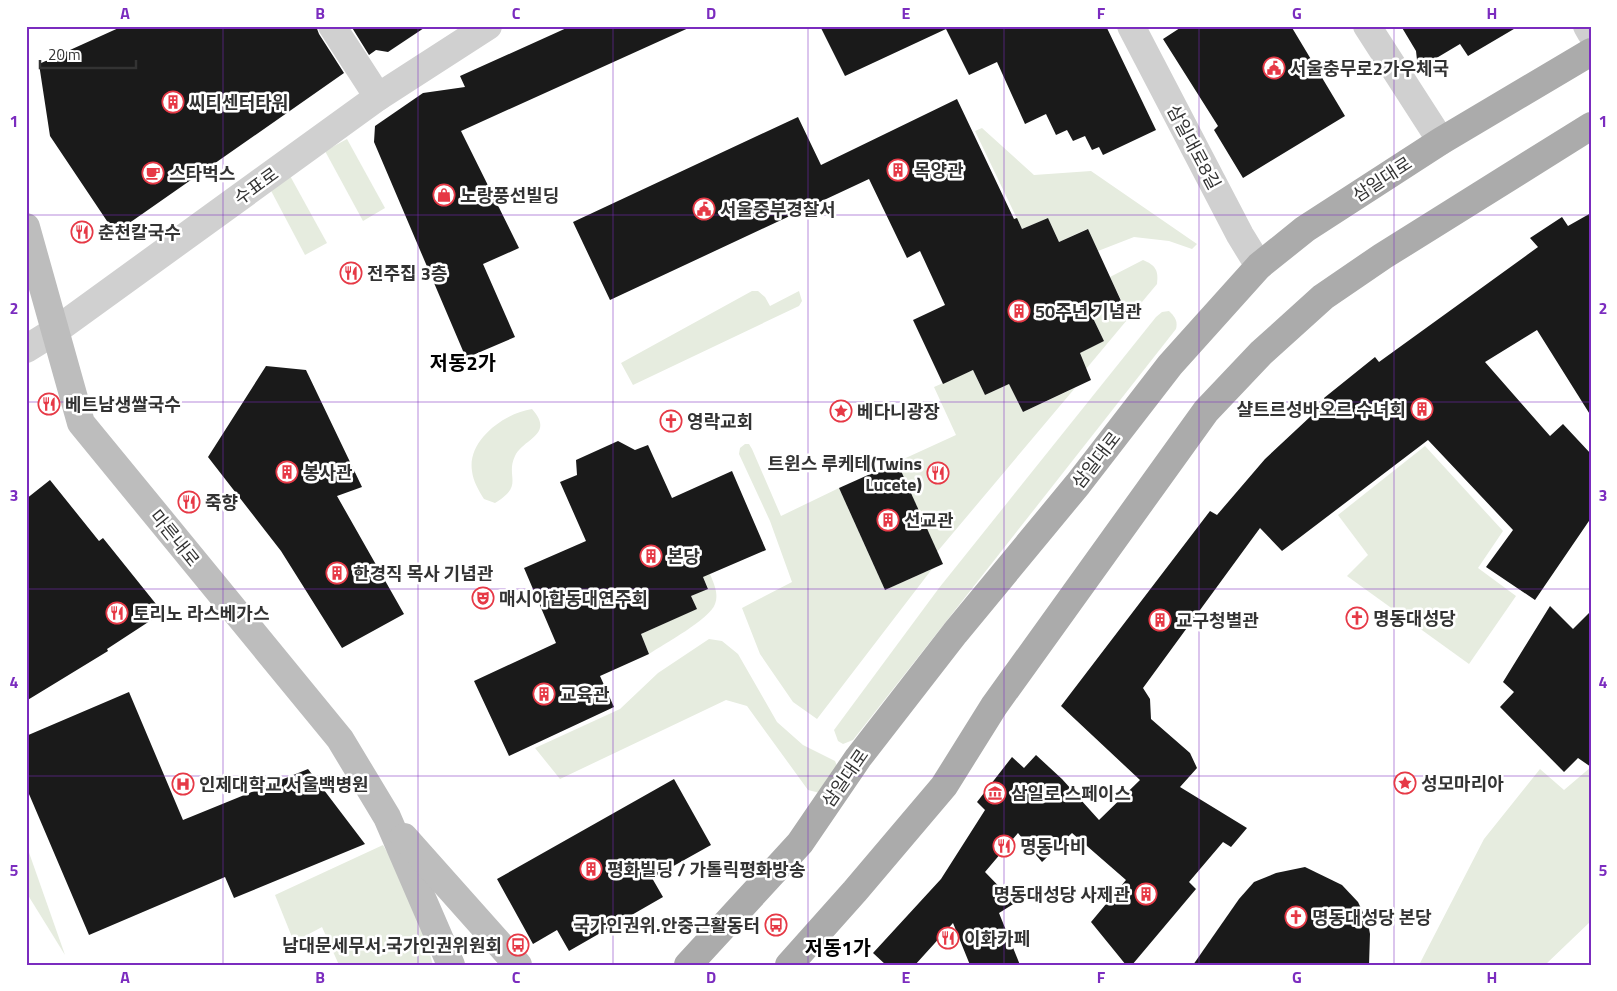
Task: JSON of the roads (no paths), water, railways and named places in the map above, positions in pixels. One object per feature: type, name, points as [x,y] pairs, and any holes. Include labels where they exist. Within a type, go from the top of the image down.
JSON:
[{"type":"main road","name":"삼일대로","points":[[688,965],[800,843],[858,758],[955,633],[1078,484],[1170,365],[1259,266],[1305,229],[1440,141],[1591,52]]},
{"type":"main road","points":[[789,965],[944,786],[994,706],[1206,411],[1261,353],[1323,297],[1383,256],[1591,126]]},
{"type":"main road","name":"마른내로","points":[[26,227],[81,423],[340,739],[387,817]]},
{"type":"main road","points":[[387,817],[451,965]]},
{"type":"main road","points":[[387,817],[518,965]]},
{"type":"street","points":[[332,26],[378,97]]},
{"type":"street","name":"수표로","points":[[26,349],[55,331],[378,97],[488,26]]},
{"type":"street","name":"삼일대로8길","points":[[1131,26],[1240,235],[1259,266]]},
{"type":"street","points":[[1367,26],[1440,141]]},
{"type":"street","points":[[1587,26],[1591,33]]},
{"type":"place","name":"서울충무로2가우체국","points":[[1274,68]]},
{"type":"place","name":"씨티센터타워","points":[[173,102]]},
{"type":"place","name":"목양관","points":[[898,170]]},
{"type":"place","name":"스타벅스","points":[[153,173]]},
{"type":"place","name":"노랑풍선빌딩","points":[[444,195]]},
{"type":"place","name":"서울중부경찰서","points":[[704,209]]},
{"type":"place","name":"춘천칼국수","points":[[82,232]]},
{"type":"place","name":"전주집 3층","points":[[351,273]]},
{"type":"place","name":"50주년 기념관","points":[[1019,311]]},
{"type":"place","name":"베트남생쌀국수","points":[[49,404]]},
{"type":"place","name":"샬트르성바오르 수녀회","points":[[1422,409]]},
{"type":"place","name":"베다니광장","points":[[841,411]]},
{"type":"place","name":"영락교회","points":[[671,421]]},
{"type":"place","name":"봉사관","points":[[287,472]]},
{"type":"place","name":"트윈스 루케테(Twins Lucete)","points":[[938,473]]},
{"type":"place","name":"죽향","points":[[189,502]]},
{"type":"place","name":"선교관","points":[[888,520]]},
{"type":"place","name":"본당","points":[[651,556]]},
{"type":"place","name":"한경직 목사 기념관","points":[[337,573]]},
{"type":"place","name":"매시아합동대연주회","points":[[483,598]]},
{"type":"place","name":"토리노 라스베가스","points":[[117,613]]},
{"type":"place","name":"명동대성당","points":[[1357,618]]},
{"type":"place","name":"교구청별관","points":[[1160,620]]},
{"type":"place","name":"교육관","points":[[544,694]]},
{"type":"place","name":"성모마리아","points":[[1405,783]]},
{"type":"place","name":"인제대학교 서울백병원","points":[[183,784]]},
{"type":"place","name":"삼일로 스페이스","points":[[995,793]]},
{"type":"place","name":"명동나비","points":[[1004,846]]},
{"type":"place","name":"평화빌딩 / 가톨릭평화방송","points":[[591,869]]},
{"type":"place","name":"명동대성당 사제관","points":[[1146,894]]},
{"type":"place","name":"명동대성당 본당","points":[[1296,917]]},
{"type":"place","name":"국가인권위.안중근활동터","points":[[776,925]]},
{"type":"place","name":"이화카페","points":[[948,938]]},
{"type":"place","name":"남대문세무서.국가인권위원회","points":[[518,945]]},
{"type":"district","name":"저동2가","points":[[463,362]]},
{"type":"district","name":"저동1가","points":[[838,947]]}]
